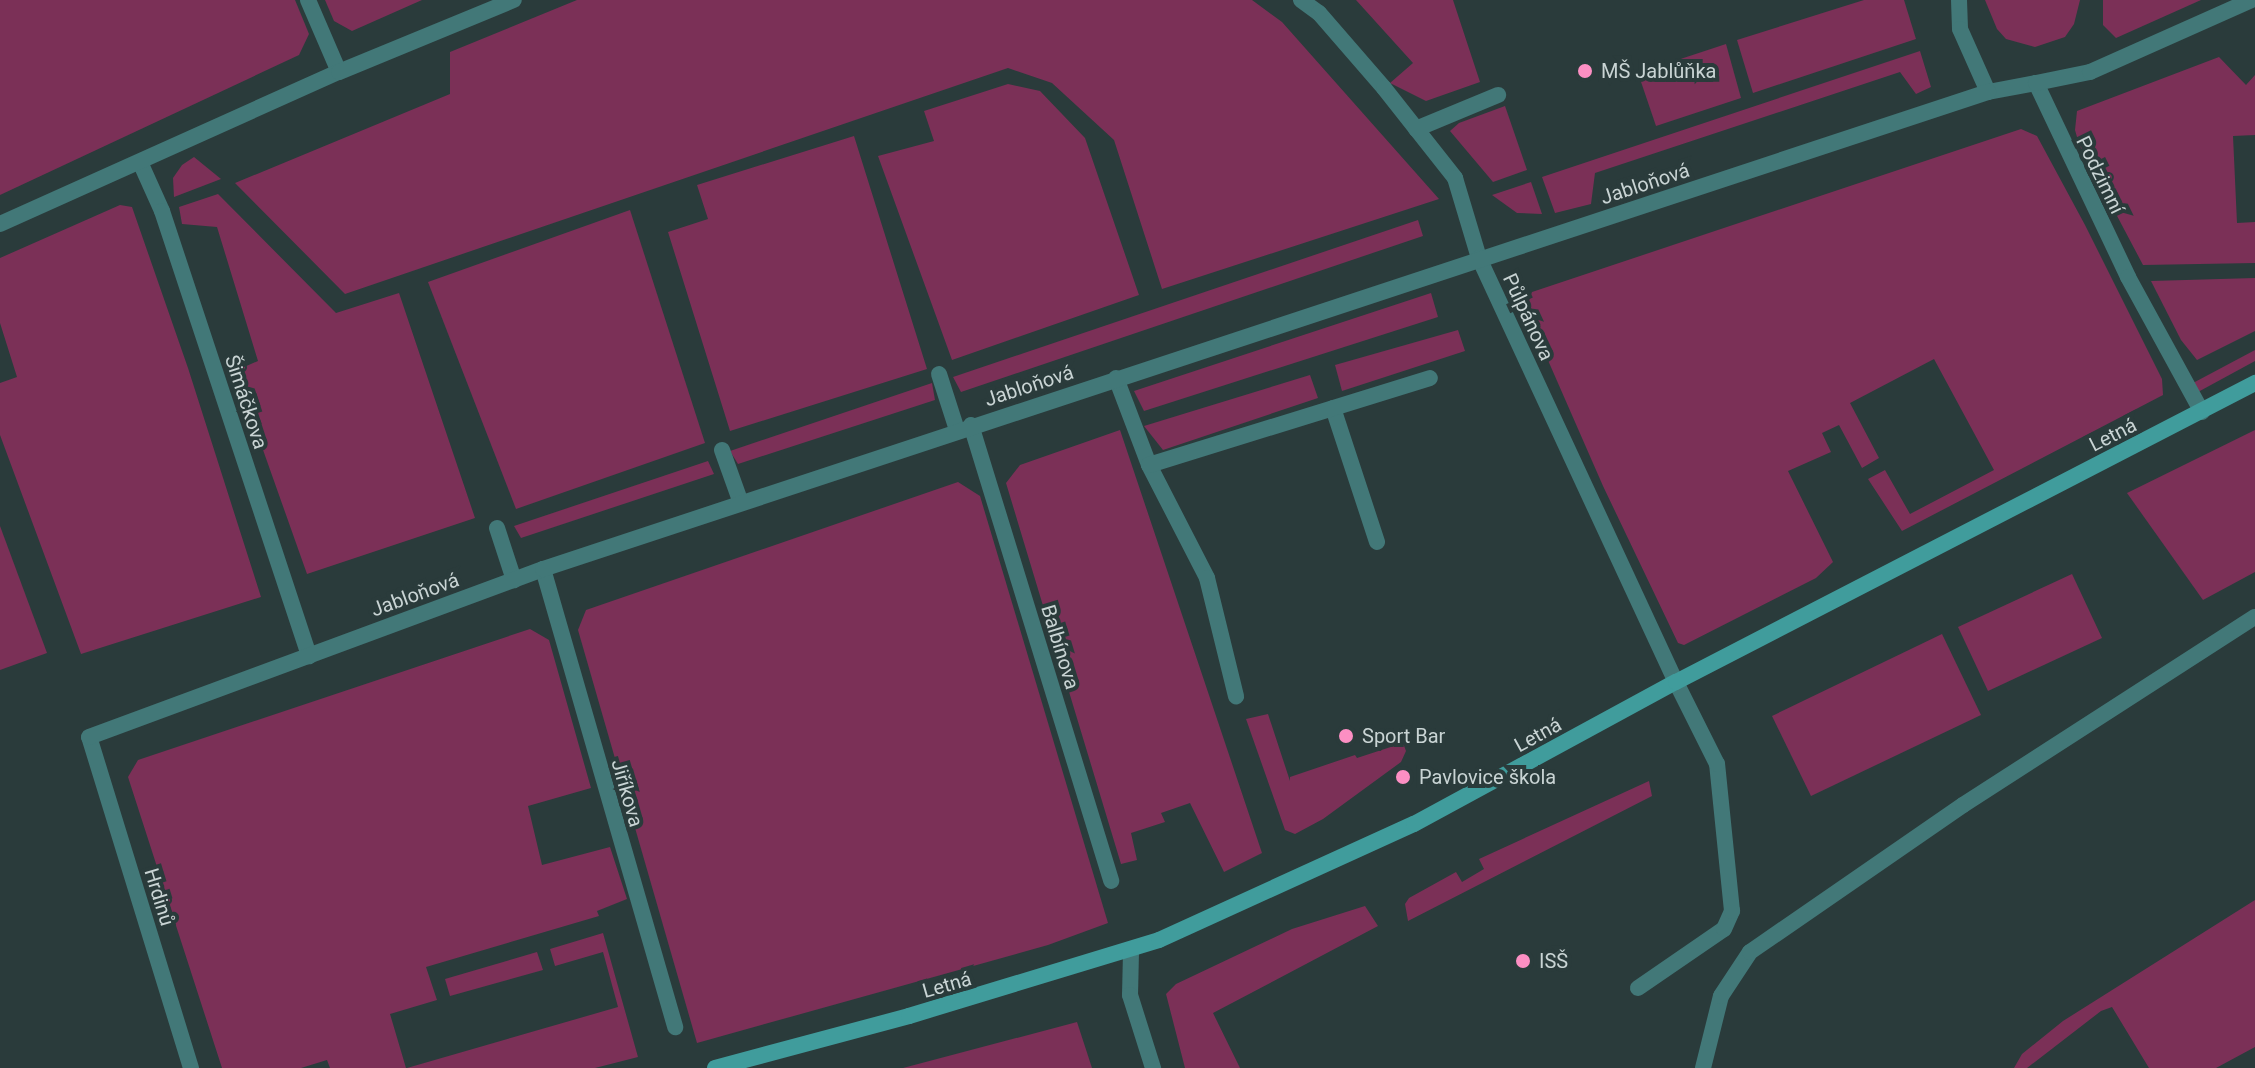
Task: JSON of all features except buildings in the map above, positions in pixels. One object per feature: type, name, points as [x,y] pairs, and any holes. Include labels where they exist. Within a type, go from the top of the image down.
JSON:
[{"type":"street","points":[[308,0],[339,72]]},
{"type":"street","points":[[0,224],[339,72],[514,0]]},
{"type":"street","name":"Půlpánova","points":[[1301,0],[1319,13],[1455,178],[1479,258],[1717,764],[1732,911],[1724,929],[1638,988]]},
{"type":"street","points":[[1959,0],[1960,29],[1988,92],[2090,72],[2252,0]]},
{"type":"street","name":"Podzimní","points":[[2036,83],[2128,277],[2202,412]]},
{"type":"street","name":"Jabloňová","points":[[89,737],[543,569],[1988,92]]},
{"type":"street","points":[[1416,129],[1498,95]]},
{"type":"street","name":"Šimáčkova","points":[[140,162],[162,211],[309,656]]},
{"type":"street","name":"Balbínova","points":[[939,374],[964,428],[1111,881]]},
{"type":"street","points":[[1116,378],[1149,465],[1207,578],[1236,696]]},
{"type":"street","points":[[1149,465],[1430,378]]},
{"type":"street","name":"Letná","points":[[715,1068],[1131,952],[1414,824],[1676,682],[2255,383]]},
{"type":"street","points":[[1333,408],[1377,542]]},
{"type":"street","points":[[722,450],[741,503]]},
{"type":"street","points":[[497,528],[514,580]]},
{"type":"street","name":"Jiříkova","points":[[543,569],[675,1027]]},
{"type":"street","points":[[1703,1068],[1721,996],[1750,952],[1963,805],[2255,617]]},
{"type":"street","name":"Hrdinů","points":[[89,737],[191,1068]]},
{"type":"street","points":[[1131,952],[1130,995],[1153,1068]]},
{"type":"shaded area","points":[[0,0],[295,0],[309,34],[299,55],[0,195]]},
{"type":"shaded area","points":[[325,0],[422,0],[352,31],[334,21]]},
{"type":"shaded area","points":[[577,0],[1252,0],[1282,22],[1439,199],[1162,289],[1114,140],[1052,83],[1008,68],[345,294],[235,183],[450,94],[450,52]]},
{"type":"shaded area","points":[[1356,0],[1453,0],[1480,82],[1426,101],[1390,83],[1413,63]]},
{"type":"shaded area","points":[[1864,0],[1904,0],[1916,39],[1753,93],[1737,40]]},
{"type":"shaded area","points":[[1985,0],[2080,0],[2074,24],[2065,37],[2035,47],[2006,39],[1997,29]]},
{"type":"shaded area","points":[[2103,0],[2201,0],[2116,38],[2103,25]]},
{"type":"shaded area","points":[[1726,44],[1741,98],[1656,126],[1638,73]]},
{"type":"shaded area","points":[[1920,51],[1931,87],[1916,94],[1900,72],[1595,173],[1591,204],[1555,213],[1542,177]]},
{"type":"shaded area","points":[[2219,57],[2246,85],[2255,75],[2255,135],[2233,136],[2237,223],[2255,222],[2255,263],[2143,265],[2079,144],[2075,130],[2077,111]]},
{"type":"shaded area","points":[[1008,84],[1040,91],[1085,138],[1139,295],[952,360],[878,156],[934,141],[924,111]]},
{"type":"shaded area","points":[[1505,106],[1527,170],[1493,182],[1450,131],[1459,123]]},
{"type":"shaded area","points":[[2021,129],[2037,136],[2085,225],[2162,379],[2163,395],[1902,531],[1868,479],[1885,470],[1910,514],[1994,470],[1934,359],[1850,403],[1879,458],[1862,468],[1839,425],[1822,433],[1831,452],[1788,471],[1833,562],[1816,578],[1684,645],[1678,643],[1603,486],[1526,310],[1532,292]]},
{"type":"shaded area","points":[[854,136],[927,369],[730,431],[668,232],[708,219],[697,185]]},
{"type":"shaded area","points":[[194,157],[221,179],[174,197],[173,178],[182,165]]},
{"type":"shaded area","points":[[1531,182],[1542,214],[1517,213],[1492,195]]},
{"type":"shaded area","points":[[218,194],[336,313],[399,293],[475,518],[307,574],[235,371],[258,361],[217,227],[182,224],[179,207]]},
{"type":"shaded area","points":[[120,205],[132,207],[188,368],[261,597],[81,654],[0,435],[0,383],[17,377],[0,323],[0,258]]},
{"type":"shaded area","points":[[630,210],[705,443],[516,509],[428,282]]},
{"type":"shaded area","points":[[1418,220],[1423,236],[961,392],[953,377]]},
{"type":"shaded area","points":[[2255,278],[2255,331],[2197,360],[2181,340],[2151,281]]},
{"type":"shaded area","points":[[1431,293],[1438,317],[1144,411],[1134,391]]},
{"type":"shaded area","points":[[1458,330],[1465,351],[1342,391],[1335,365]]},
{"type":"shaded area","points":[[2255,350],[2255,361],[2198,392],[2193,383]]},
{"type":"shaded area","points":[[1310,375],[1318,398],[1163,450],[1144,426]]},
{"type":"shaded area","points":[[932,383],[935,400],[738,464],[730,451]]},
{"type":"shaded area","points":[[1120,430],[1262,853],[1224,872],[1190,803],[1161,813],[1165,822],[1131,833],[1137,860],[1121,864],[1006,483],[1020,465]]},
{"type":"shaded area","points":[[2255,430],[2255,572],[2203,600],[2127,493]]},
{"type":"shaded area","points":[[708,461],[714,474],[521,538],[514,526]]},
{"type":"shaded area","points":[[958,482],[980,496],[1108,923],[1048,945],[697,1043],[578,630],[586,610]]},
{"type":"shaded area","points":[[0,526],[47,653],[0,670]]},
{"type":"shaded area","points":[[2072,574],[2102,638],[1988,691],[1958,627]]},
{"type":"shaded area","points":[[530,629],[549,640],[591,788],[528,806],[542,865],[610,847],[627,899],[597,911],[599,916],[426,967],[437,1000],[390,1014],[406,1068],[330,1068],[327,1060],[301,1068],[222,1068],[128,777],[138,760]]},
{"type":"shaded area","points":[[1942,634],[1981,715],[1811,796],[1772,716]]},
{"type":"shaded area","points":[[1268,714],[1290,781],[1290,777],[1355,755],[1357,758],[1403,743],[1406,751],[1401,762],[1323,819],[1295,834],[1285,830],[1246,719]]},
{"type":"shaded area","points":[[1649,781],[1652,796],[1408,921],[1405,904],[1409,898],[1456,872],[1462,882],[1484,869],[1479,859]]},
{"type":"shaded area","points":[[2255,900],[2255,1047],[2216,1068],[2149,1068],[2112,1007],[2101,1011],[2027,1068],[2014,1068],[2022,1054],[2063,1021]]},
{"type":"shaded area","points":[[1365,906],[1378,926],[1213,1013],[1240,1068],[1185,1068],[1166,994],[1176,984],[1292,929]]},
{"type":"shaded area","points":[[603,933],[638,1057],[595,1068],[407,1068],[618,1007],[603,952],[555,966],[550,949]]},
{"type":"shaded area","points":[[537,952],[543,970],[450,996],[445,979]]},
{"type":"shaded area","points":[[1077,1022],[1092,1068],[903,1068]]},
{"type":"place","name":"MŠ Jablůňka","points":[[1585,71]]},
{"type":"place","name":"Sport Bar","points":[[1346,736]]},
{"type":"place","name":"Pavlovice škola","points":[[1403,777]]},
{"type":"place","name":"ISŠ","points":[[1523,961]]}]
